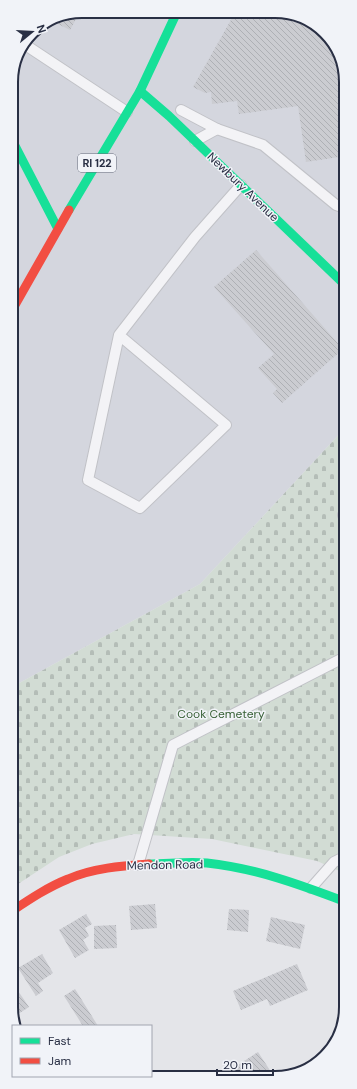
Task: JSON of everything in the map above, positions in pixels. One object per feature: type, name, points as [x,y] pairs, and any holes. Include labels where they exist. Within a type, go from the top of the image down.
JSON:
[{"type":"main road","name":"RI 122","points":[[18,301],[58,229],[140,91],[174,18]]},
{"type":"main road","name":"Newbury Avenue","points":[[140,91],[169,116],[339,279]]},
{"type":"main road","points":[[18,152],[58,229]]},
{"type":"main road","name":"Mendon Road","points":[[18,907],[36,895],[68,879],[96,870],[138,865],[188,862],[249,870],[311,888],[339,899]]},
{"type":"lane","points":[[36,52],[127,112]]},
{"type":"lane","points":[[181,110],[217,129],[263,145],[339,206]]},
{"type":"lane","points":[[195,141],[217,129]]},
{"type":"lane","points":[[119,335],[226,425],[140,508],[88,480],[119,335],[195,237],[241,185]]},
{"type":"lane","points":[[138,865],[173,745],[339,660]]},
{"type":"lane","points":[[311,888],[334,862],[339,860]]},
{"type":"shaded area","points":[[82,18],[275,18],[295,21],[314,31],[326,43],[336,62],[339,82],[339,434],[200,584],[18,684],[18,78],[20,66],[26,52],[52,52],[52,26],[62,21]]},
{"type":"green space","name":"Cook Cemetery","points":[[339,434],[339,871],[317,861],[212,839],[134,834],[92,844],[59,857],[18,884],[18,684],[200,584]]},
{"type":"building","points":[[232,18],[275,18],[295,21],[314,31],[326,43],[336,62],[339,82],[339,157],[306,162],[298,106],[239,114],[237,101],[212,104],[211,92],[205,93],[193,87]]},
{"type":"building","points":[[76,19],[70,30],[57,24],[62,21]]},
{"type":"building","points":[[256,250],[339,344],[339,353],[282,403],[273,393],[277,389],[258,368],[274,354],[214,287]]},
{"type":"building","points":[[155,904],[157,928],[131,930],[129,906]]},
{"type":"building","points":[[229,909],[249,910],[248,932],[227,930]]},
{"type":"building","points":[[86,914],[92,924],[85,928],[89,936],[83,940],[89,950],[75,958],[59,930]]},
{"type":"building","points":[[271,917],[305,925],[300,949],[266,941]]},
{"type":"building","points":[[116,925],[117,948],[94,949],[94,926]]},
{"type":"building","points":[[42,954],[53,973],[38,983],[43,991],[36,996],[18,968]]},
{"type":"building","points":[[297,964],[308,990],[270,1006],[267,999],[241,1010],[233,991]]},
{"type":"building","points":[[75,989],[97,1025],[82,1025],[64,996]]},
{"type":"building","points":[[18,991],[29,1007],[19,1014]]},
{"type":"building","points":[[258,1052],[270,1071],[229,1071]]},
{"type":"traffic: fast","points":[[69,210],[140,91],[174,18]]},
{"type":"traffic: fast","points":[[140,91],[169,116],[339,279]]},
{"type":"traffic: fast","points":[[18,152],[58,229]]},
{"type":"traffic: fast","points":[[149,864],[200,862],[225,865],[260,873],[339,900]]},
{"type":"traffic: jam","points":[[18,300],[69,210]]},
{"type":"traffic: jam","points":[[18,907],[46,889],[87,872],[107,868],[149,864]]}]
